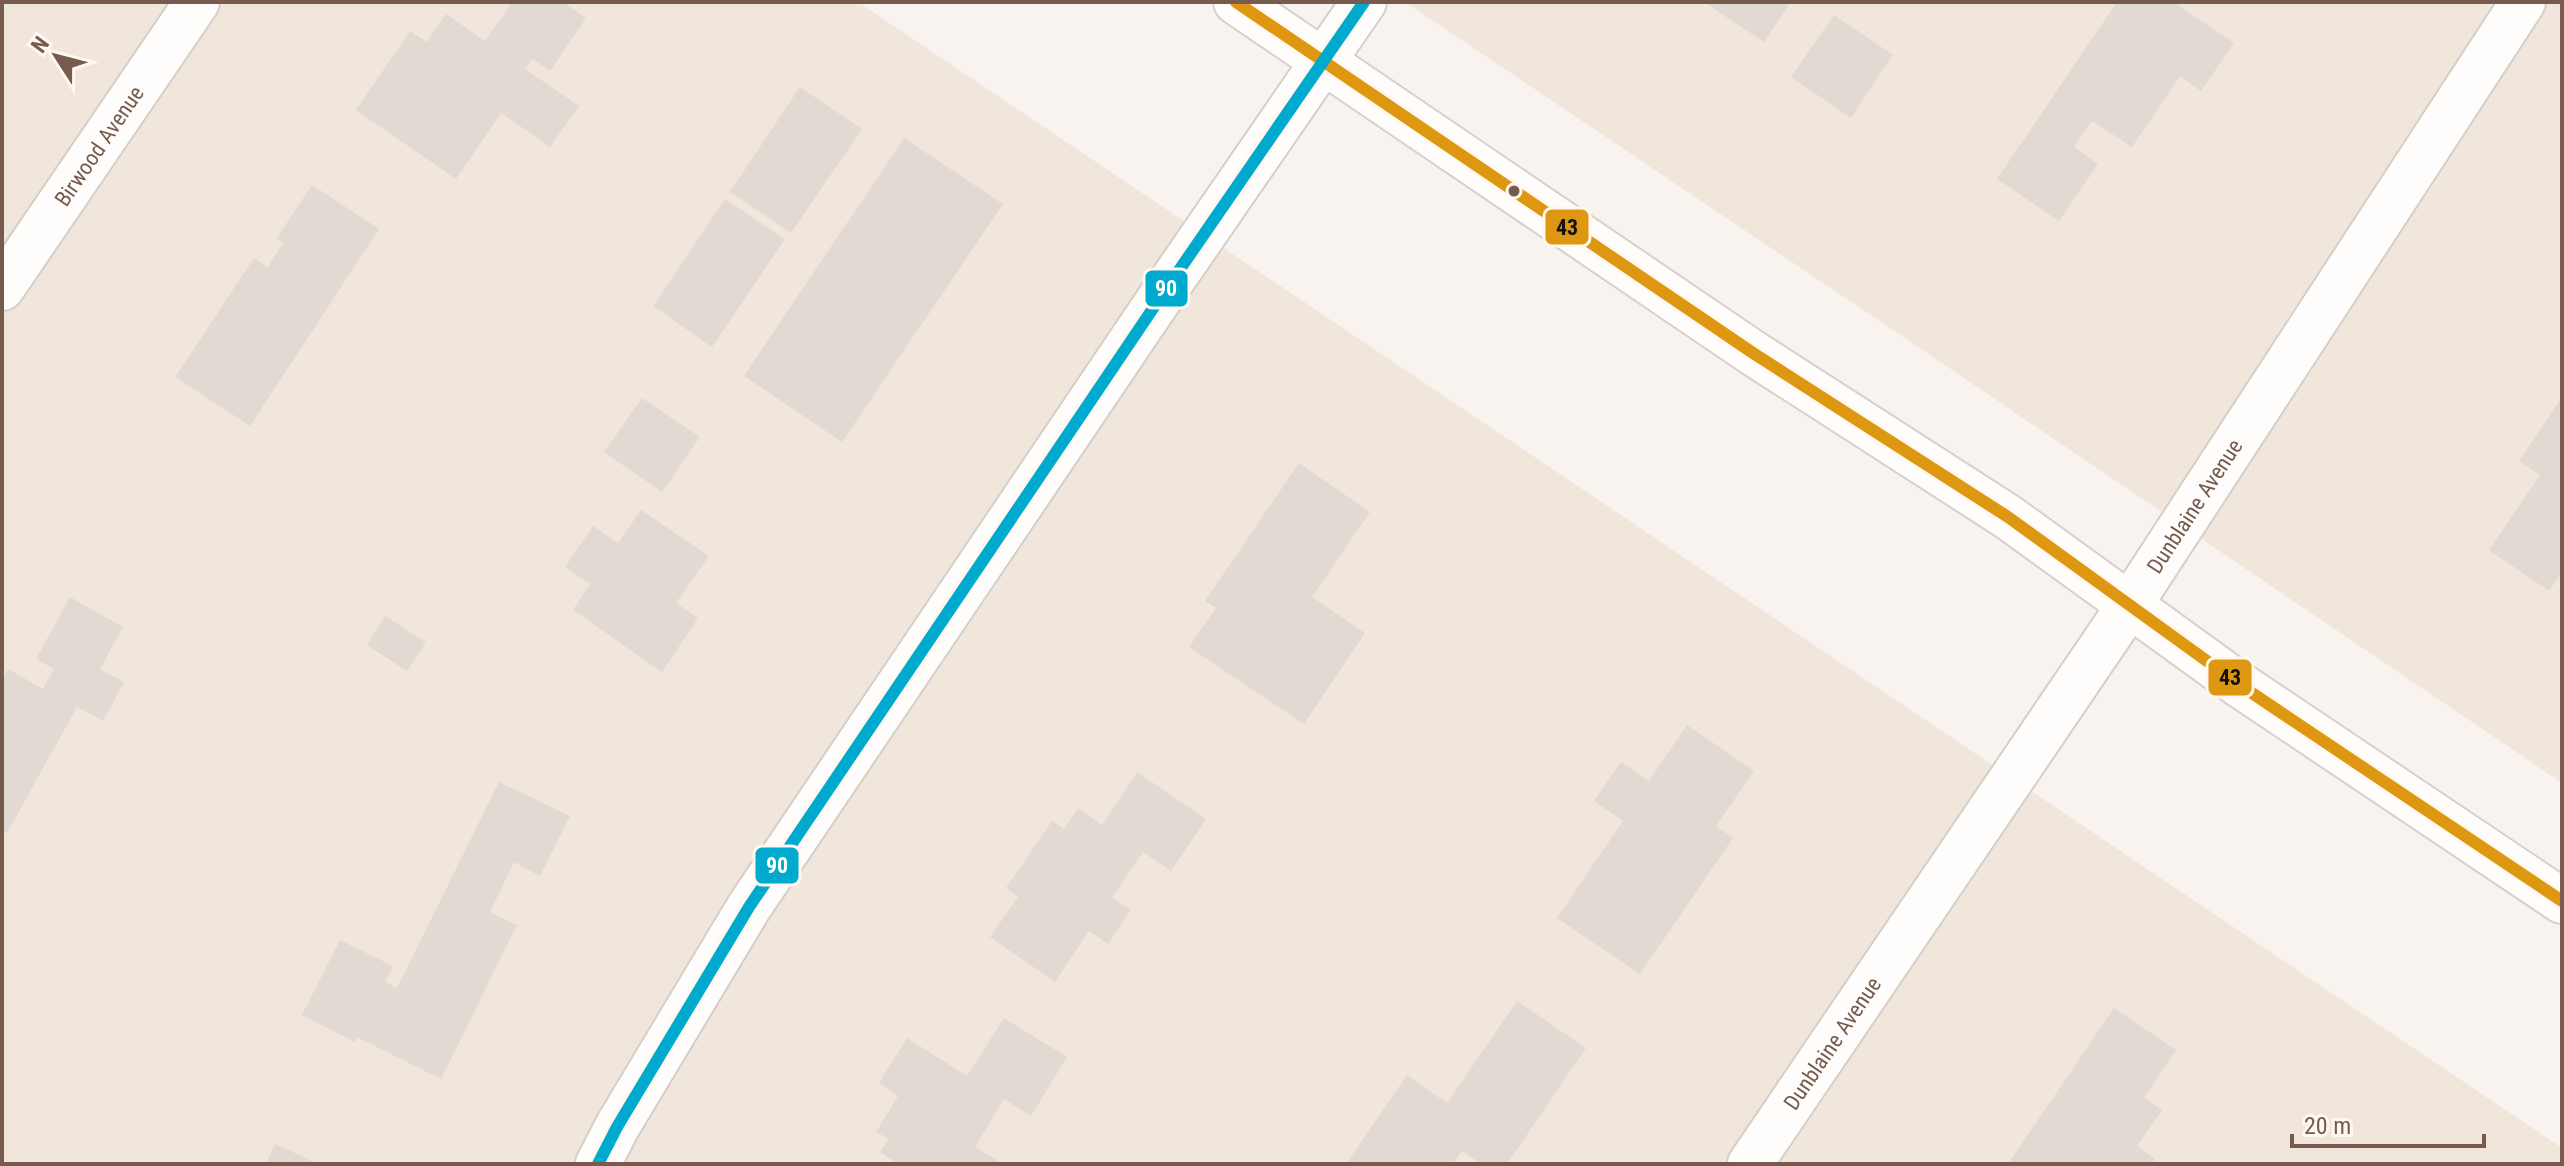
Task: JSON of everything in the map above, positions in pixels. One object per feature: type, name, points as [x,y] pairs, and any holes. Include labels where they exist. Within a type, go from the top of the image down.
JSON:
[{"type":"street","name":"Birwood Avenue","points":[[2,288],[197,2]]},
{"type":"street","points":[[1236,2],[1753,353],[2008,517],[2131,603],[2240,685],[2562,901]]},
{"type":"street","points":[[598,1164],[749,907],[1151,311],[1364,2]]},
{"type":"street","name":"Dunblaine Avenue","points":[[1750,1164],[2131,603],[2523,2]]},
{"type":"shaded area","points":[[2,2],[858,2],[2562,1148],[2562,1164],[2,1164]]},
{"type":"shaded area","points":[[1405,2],[2562,2],[2562,783],[1896,332]]},
{"type":"building","points":[[512,2],[563,2],[586,18],[550,71],[533,59],[525,69],[579,106],[550,147],[501,113],[456,179],[356,110],[410,31],[427,42],[446,14],[485,41]]},
{"type":"building","points":[[1704,2],[1791,2],[1764,42]]},
{"type":"building","points":[[2117,2],[2174,2],[2234,43],[2201,91],[2180,76],[2132,147],[2092,121],[2074,147],[2098,164],[2059,221],[1997,179]]},
{"type":"building","points":[[1834,15],[1893,55],[1851,118],[1791,77]]},
{"type":"building","points":[[800,87],[862,129],[791,233],[730,192]]},
{"type":"building","points":[[904,138],[1003,204],[842,442],[744,376]]},
{"type":"building","points":[[312,185],[379,229],[250,426],[175,377],[254,258],[268,267],[283,243],[276,239]]},
{"type":"building","points":[[725,199],[785,239],[712,347],[653,306]]},
{"type":"building","points":[[2562,397],[2562,572],[2549,591],[2489,550],[2540,475],[2519,461]]},
{"type":"building","points":[[642,398],[700,437],[662,492],[604,452]]},
{"type":"building","points":[[1299,463],[1370,512],[1312,597],[1365,633],[1304,724],[1189,647],[1216,608],[1205,601]]},
{"type":"building","points":[[641,510],[709,556],[676,603],[698,618],[662,672],[573,610],[590,584],[565,567],[593,526],[618,543]]},
{"type":"building","points":[[70,597],[123,627],[100,669],[124,682],[103,721],[77,707],[7,833],[2,830],[2,679],[8,669],[43,689],[54,669],[36,659]]},
{"type":"building","points":[[385,616],[426,642],[407,671],[367,645]]},
{"type":"building","points":[[1687,725],[1754,771],[1716,826],[1733,838],[1640,974],[1557,918],[1623,821],[1594,801],[1621,762],[1649,781]]},
{"type":"building","points":[[1137,772],[1206,819],[1171,871],[1143,852],[1112,898],[1131,910],[1108,944],[1089,931],[1055,982],[990,937],[1018,897],[1006,888],[1052,821],[1064,829],[1078,808],[1102,825]]},
{"type":"building","points":[[499,782],[570,816],[540,876],[514,862],[490,912],[517,925],[441,1079],[357,1037],[355,1042],[302,1015],[340,940],[393,966],[385,982],[397,988]]},
{"type":"building","points":[[1517,1001],[1586,1048],[1507,1164],[1481,1164],[1462,1151],[1453,1164],[1346,1164],[1407,1075],[1447,1103]]},
{"type":"building","points":[[2114,1008],[2176,1050],[2144,1098],[2162,1110],[2137,1146],[2155,1159],[2151,1164],[2008,1164]]},
{"type":"building","points":[[1004,1018],[1067,1057],[1031,1116],[1004,1099],[975,1147],[999,1164],[898,1164],[880,1152],[889,1139],[876,1132],[898,1096],[879,1083],[907,1038],[967,1076]]},
{"type":"building","points":[[275,1144],[319,1164],[266,1164]]},
{"type":"transit line","name":"43","points":[[1236,2],[1753,353],[2008,517],[2240,685],[2562,901]]},
{"type":"transit line","name":"90","points":[[598,1164],[749,907],[1364,2]]}]
